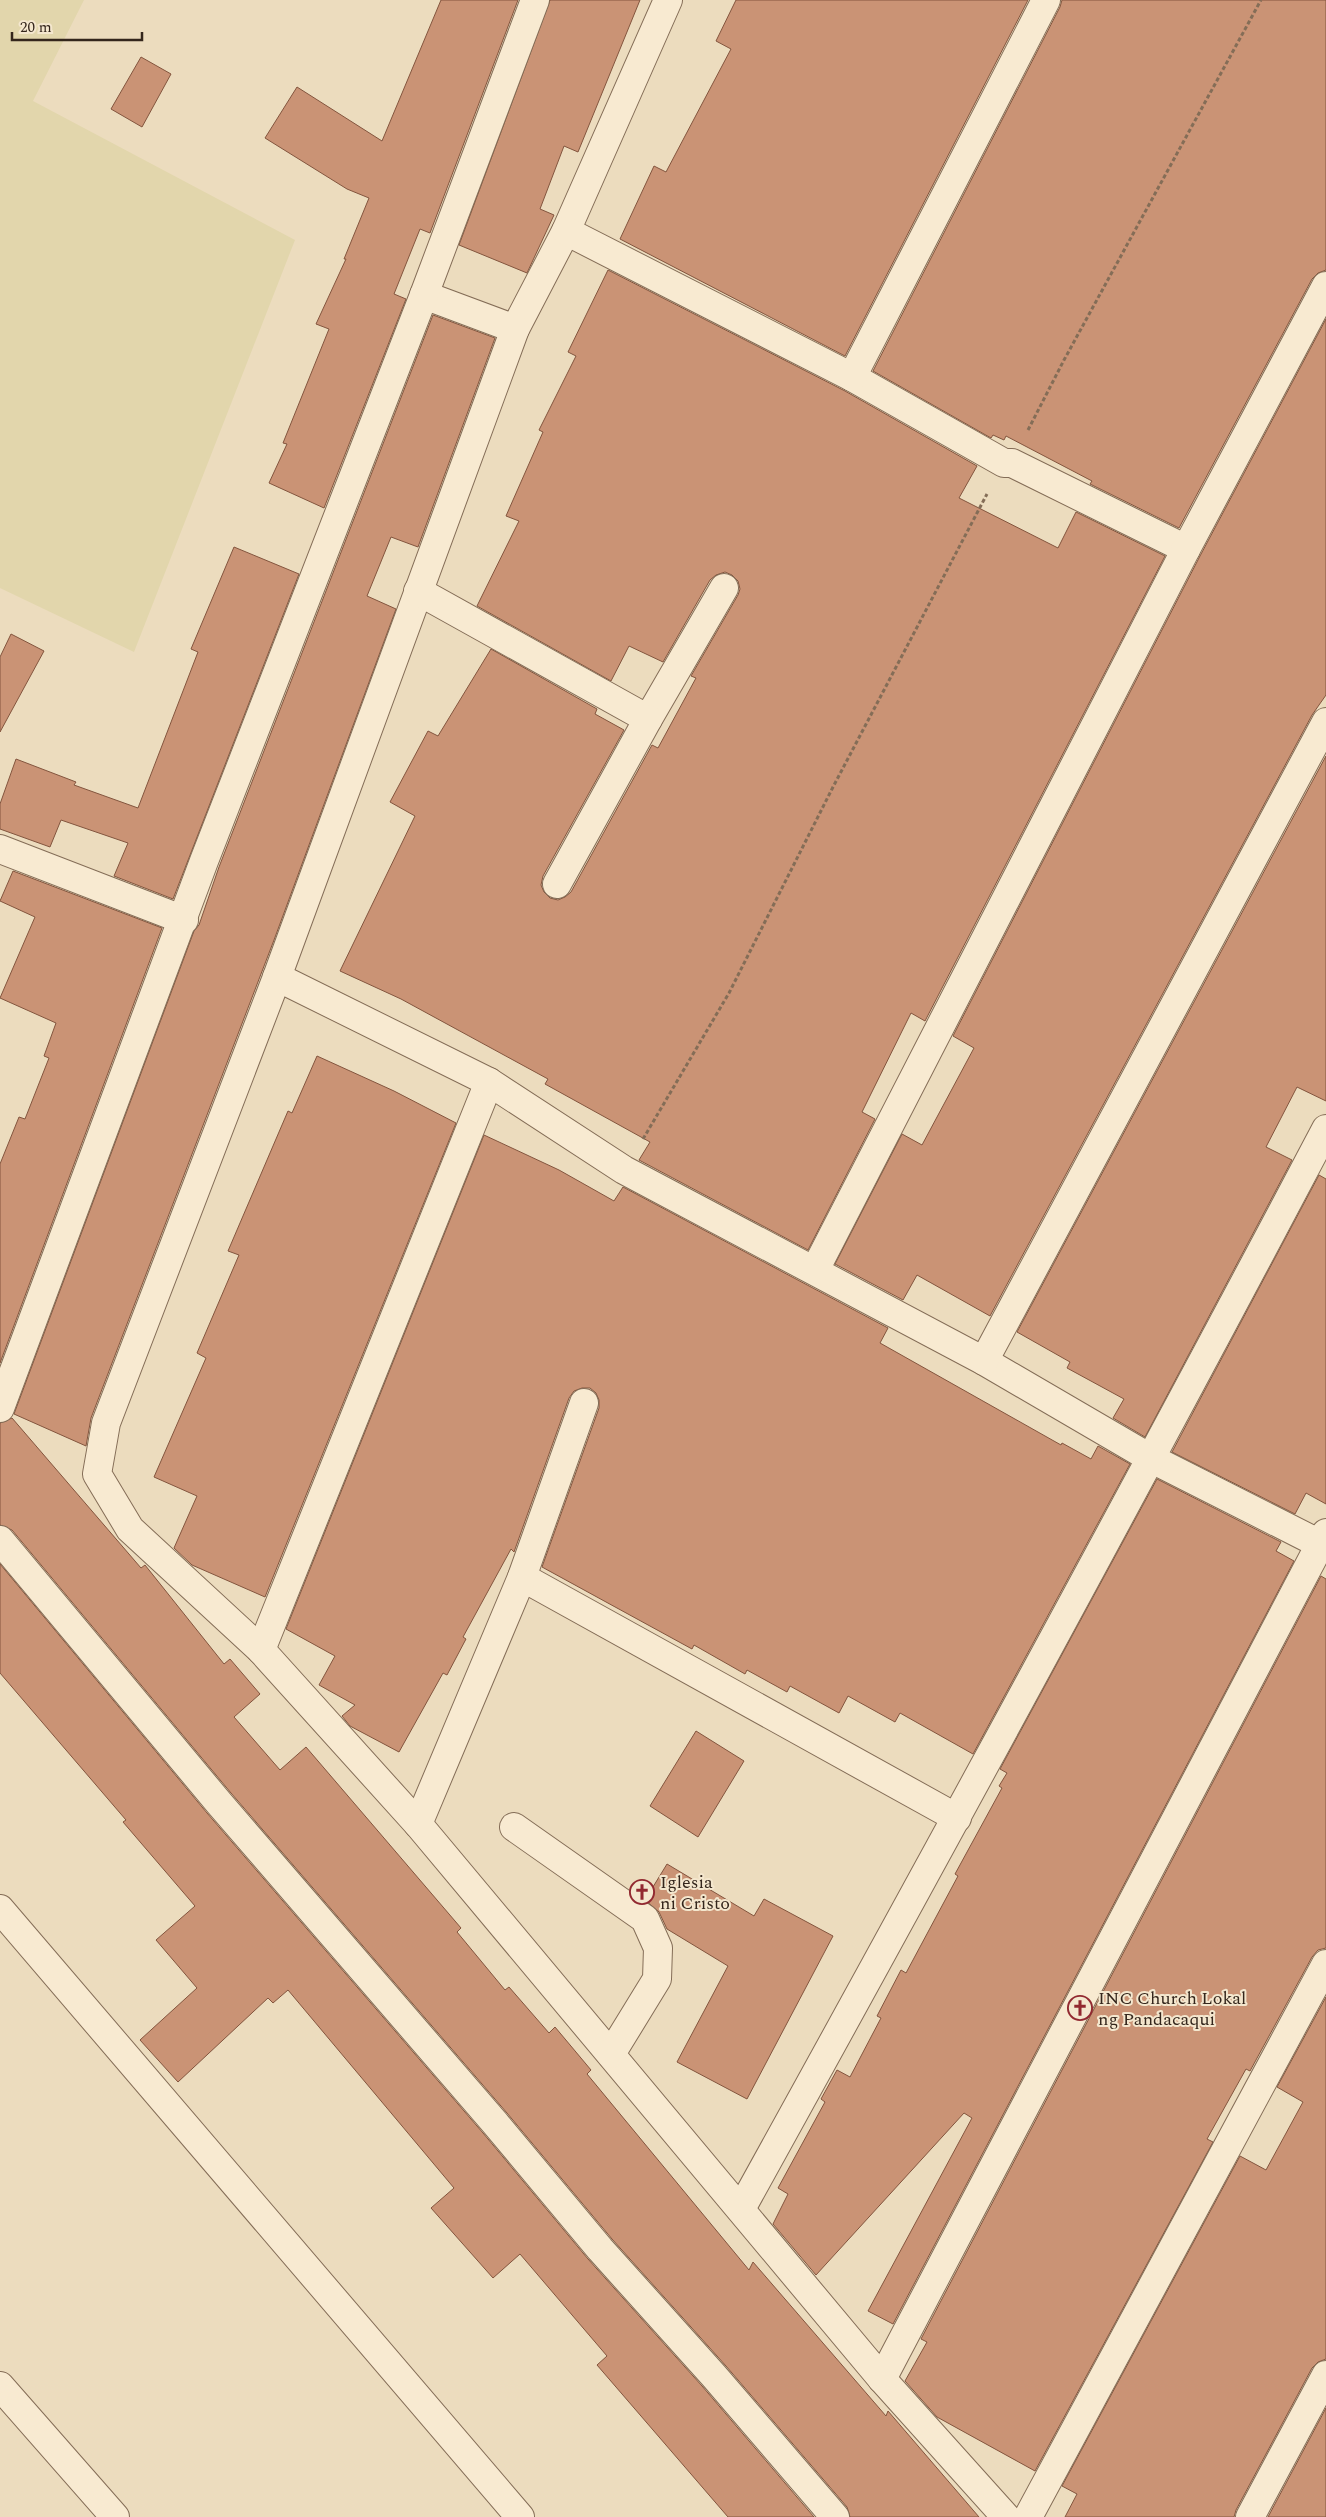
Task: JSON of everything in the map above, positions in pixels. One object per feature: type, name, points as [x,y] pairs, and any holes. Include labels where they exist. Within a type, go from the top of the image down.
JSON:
[{"type":"street","points":[[0,1408],[184,920],[204,861],[424,295],[535,0]]},
{"type":"street","points":[[668,0],[566,231],[515,329],[277,977],[106,1422],[97,1474],[130,1529],[261,1650],[418,1824],[882,2379],[1006,2517]]},
{"type":"street","points":[[852,377],[1046,0]]},
{"type":"street","points":[[566,231],[852,377],[1008,463],[1186,549]]},
{"type":"street","points":[[814,1270],[1186,549],[1326,286]]},
{"type":"street","points":[[424,295],[515,329]]},
{"type":"street","points":[[557,884],[648,719],[724,588]]},
{"type":"street","points":[[418,591],[648,719]]},
{"type":"street","points":[[984,1361],[1326,722]]},
{"type":"street","points":[[0,849],[184,920]]},
{"type":"street","points":[[277,977],[489,1082],[624,1170],[984,1361],[1152,1459],[1324,1541],[882,2379]]},
{"type":"street","points":[[261,1650],[489,1082]]},
{"type":"street","points":[[741,2209],[958,1818],[1152,1459],[1326,1129]]},
{"type":"street","points":[[418,1824],[522,1577],[584,1403]]},
{"type":"street","points":[[0,1540],[219,1803],[495,2123],[600,2249],[714,2376],[835,2517]]},
{"type":"street","points":[[522,1577],[958,1818]]},
{"type":"street","points":[[514,1827],[644,1919],[658,1948],[657,1979],[611,2054]]},
{"type":"street","points":[[0,1909],[520,2517]]},
{"type":"street","points":[[1028,2517],[1326,1964]]},
{"type":"street","points":[[1250,2517],[1326,2375]]},
{"type":"street","points":[[0,2386],[116,2517]]},
{"type":"path","points":[[624,1170],[729,993],[833,787],[1261,0]]},
{"type":"shaded area","points":[[0,0],[84,0],[33,101],[295,240],[134,652],[0,588]]},
{"type":"building","points":[[441,0],[518,0],[430,233],[420,229],[394,294],[406,299],[324,508],[269,483],[287,444],[283,443],[329,329],[316,324],[346,259],[344,259],[369,198],[347,189],[265,138],[297,87],[382,141]]},
{"type":"building","points":[[550,0],[640,0],[578,152],[564,146],[540,209],[554,215],[527,273],[459,245]]},
{"type":"building","points":[[736,0],[1028,0],[845,356],[620,239],[654,166],[666,172],[731,49],[716,41]]},
{"type":"building","points":[[1062,0],[1326,0],[1326,270],[1318,273],[1312,279],[1179,528],[1090,484],[1092,481],[1006,436],[1004,440],[993,435],[991,438],[873,371]]},
{"type":"building","points":[[141,57],[171,74],[142,127],[111,109]]},
{"type":"building","points":[[608,270],[845,391],[977,466],[959,498],[1058,548],[1076,512],[1165,556],[925,1021],[911,1013],[862,1112],[875,1119],[808,1250],[639,1160],[650,1142],[545,1084],[548,1079],[401,999],[340,971],[415,816],[390,802],[428,731],[438,736],[491,649],[597,709],[595,714],[624,730],[543,876],[541,885],[544,892],[550,898],[558,900],[571,892],[652,745],[658,748],[696,678],[691,676],[738,595],[740,589],[738,581],[732,575],[725,572],[716,575],[710,580],[663,662],[629,646],[611,681],[477,606],[519,521],[506,516],[543,432],[539,430],[576,356],[568,352]]},
{"type":"building","points":[[433,315],[495,338],[418,547],[391,537],[367,596],[396,609],[274,940],[91,1418],[86,1446],[14,1414],[194,931],[199,925],[219,867]]},
{"type":"building","points":[[1326,319],[1326,695],[1312,715],[990,1316],[917,1275],[903,1300],[835,1264],[902,1134],[922,1145],[974,1048],[953,1036],[1200,556]]},
{"type":"building","points":[[234,547],[299,574],[173,899],[114,876],[128,843],[61,820],[50,847],[0,829],[0,804],[16,759],[76,782],[74,785],[138,808],[198,652],[191,649]]},
{"type":"building","points":[[11,634],[44,651],[0,732],[0,657]]},
{"type":"building","points":[[1326,756],[1326,1101],[1297,1087],[1266,1147],[1292,1160],[1145,1437],[1113,1418],[1124,1399],[1067,1368],[1070,1362],[1017,1332]]},
{"type":"building","points":[[13,871],[162,928],[0,1363],[0,1164],[19,1117],[25,1119],[49,1058],[44,1056],[56,1023],[0,998],[35,917],[0,901]]},
{"type":"building","points":[[317,1056],[394,1091],[456,1123],[265,1597],[192,1565],[174,1548],[197,1496],[154,1477],[206,1358],[197,1353],[239,1255],[228,1251],[288,1111],[292,1113]]},
{"type":"building","points":[[484,1135],[559,1170],[614,1201],[623,1187],[888,1328],[880,1343],[1061,1445],[1062,1443],[1091,1459],[1098,1446],[1130,1464],[973,1754],[900,1713],[895,1722],[848,1696],[839,1713],[790,1686],[787,1692],[747,1670],[745,1674],[694,1645],[692,1649],[542,1567],[599,1408],[599,1400],[596,1393],[590,1388],[574,1391],[569,1398],[514,1552],[511,1549],[463,1637],[466,1639],[447,1675],[443,1673],[399,1752],[350,1726],[342,1716],[355,1705],[319,1685],[335,1656],[286,1629]]},
{"type":"building","points":[[1319,1175],[1326,1179],[1326,1504],[1306,1493],[1295,1514],[1172,1452]]},
{"type":"building","points":[[12,1418],[141,1568],[145,1565],[224,1664],[230,1659],[260,1694],[234,1717],[280,1770],[306,1747],[461,1928],[457,1932],[505,1990],[509,1987],[549,2033],[555,2027],[591,2070],[587,2074],[749,2270],[753,2262],[886,2416],[888,2411],[979,2517],[850,2517],[847,2507],[726,2366],[612,2239],[507,2113],[231,1793],[12,1530],[0,1525],[0,1423]]},
{"type":"building","points":[[1157,1479],[1281,1542],[1276,1551],[1294,1561],[893,2324],[868,2311],[972,2118],[964,2113],[816,2275],[773,2224],[788,2194],[778,2188],[825,2102],[821,2099],[837,2070],[850,2077],[881,2018],[877,2016],[901,1970],[906,1973],[958,1876],[955,1874],[1002,1788],[999,1786],[1007,1773],[1000,1769]]},
{"type":"building","points":[[0,1564],[207,1813],[483,2133],[588,2259],[702,2386],[814,2517],[728,2517],[597,2365],[607,2356],[520,2254],[493,2278],[431,2208],[454,2188],[288,1990],[273,2003],[268,1998],[178,2082],[140,2040],[197,1988],[156,1940],[195,1906],[123,1822],[126,1820],[0,1673]]},
{"type":"building","points":[[1321,1576],[1326,1579],[1326,1948],[1318,1950],[1312,1957],[1250,2071],[1246,2069],[1207,2139],[1213,2142],[1035,2471],[937,2417],[905,2381],[927,2342],[921,2339]]},
{"type":"building","points":[[696,1731],[744,1761],[698,1837],[650,1806]]},
{"type":"building","points":[[667,1864],[754,1916],[764,1899],[833,1936],[747,2099],[677,2062],[728,1966],[667,1929],[659,1912],[645,1900]]},
{"type":"building","points":[[1326,1997],[1326,2359],[1318,2362],[1312,2368],[1234,2517],[1065,2517],[1077,2494],[1062,2486],[1240,2156],[1266,2170],[1303,2102],[1277,2087]]},
{"type":"building","points":[[1326,2408],[1326,2517],[1268,2517]]},
{"type":"place","name":"Iglesia ni Cristo","points":[[642,1892]]},
{"type":"place","name":"INC Church Lokal ng Pandacaqui","points":[[1080,2008]]}]
